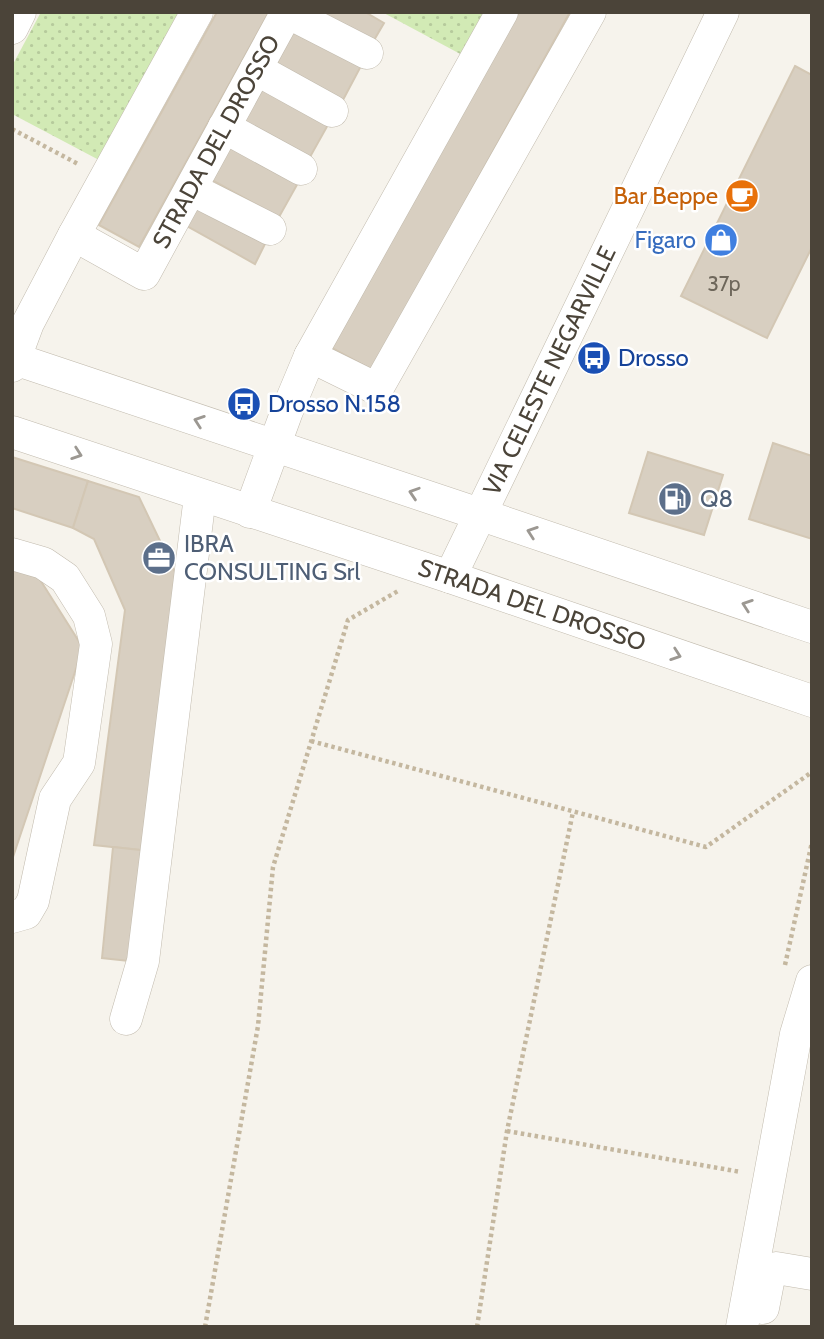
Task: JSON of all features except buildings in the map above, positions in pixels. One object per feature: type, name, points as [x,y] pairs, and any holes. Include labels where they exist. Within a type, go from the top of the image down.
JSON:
[{"type":"street","points":[[12,28],[20,12]]},
{"type":"street","points":[[197,12],[74,235],[28,324],[13,361],[812,627]]},
{"type":"street","points":[[287,12],[367,53]]},
{"type":"street","name":"STRADA DEL DROSSO","points":[[74,235],[144,274],[287,12]]},
{"type":"street","points":[[250,512],[310,356],[502,12]]},
{"type":"street","points":[[310,356],[377,389],[590,12]]},
{"type":"street","name":"VIA CELESTE NEGARVILLE","points":[[441,574],[479,514],[723,12]]},
{"type":"street","points":[[256,69],[331,111]]},
{"type":"street","points":[[224,127],[301,169]]},
{"type":"street","points":[[191,189],[270,229]]},
{"type":"street","name":"STRADA DEL DROSSO","points":[[12,432],[441,574],[812,701]]},
{"type":"street","points":[[126,1019],[143,961],[201,496]]},
{"type":"street","points":[[12,554],[43,563],[65,578],[89,617],[96,644],[79,763],[55,799],[33,901],[26,913],[12,917]]},
{"type":"street","points":[[751,1326],[796,1034],[812,981]]},
{"type":"street","points":[[751,1326],[769,1272],[776,1268],[812,1274]]},
{"type":"path","points":[[12,129],[106,179]]},
{"type":"path","points":[[205,1327],[258,1026],[273,867],[348,621],[441,574]]},
{"type":"path","points":[[311,741],[706,848],[812,772]]},
{"type":"path","points":[[477,1327],[507,1131],[573,812]]},
{"type":"path","points":[[507,1131],[746,1173]]},
{"type":"green space","points":[[41,12],[179,12],[99,160],[12,114],[12,66]]},
{"type":"green space","points":[[382,12],[487,12],[464,56]]},
{"type":"place","name":"Bar Beppe","points":[[742,196]]},
{"type":"place","name":"Figaro","points":[[721,240]]},
{"type":"place","name":"Drosso","points":[[594,358]]},
{"type":"place","name":"Drosso N.158","points":[[244,404]]},
{"type":"place","name":"Q8","points":[[675,499]]},
{"type":"place","name":"IBRA CONSULTING Srl","points":[[159,558]]}]
